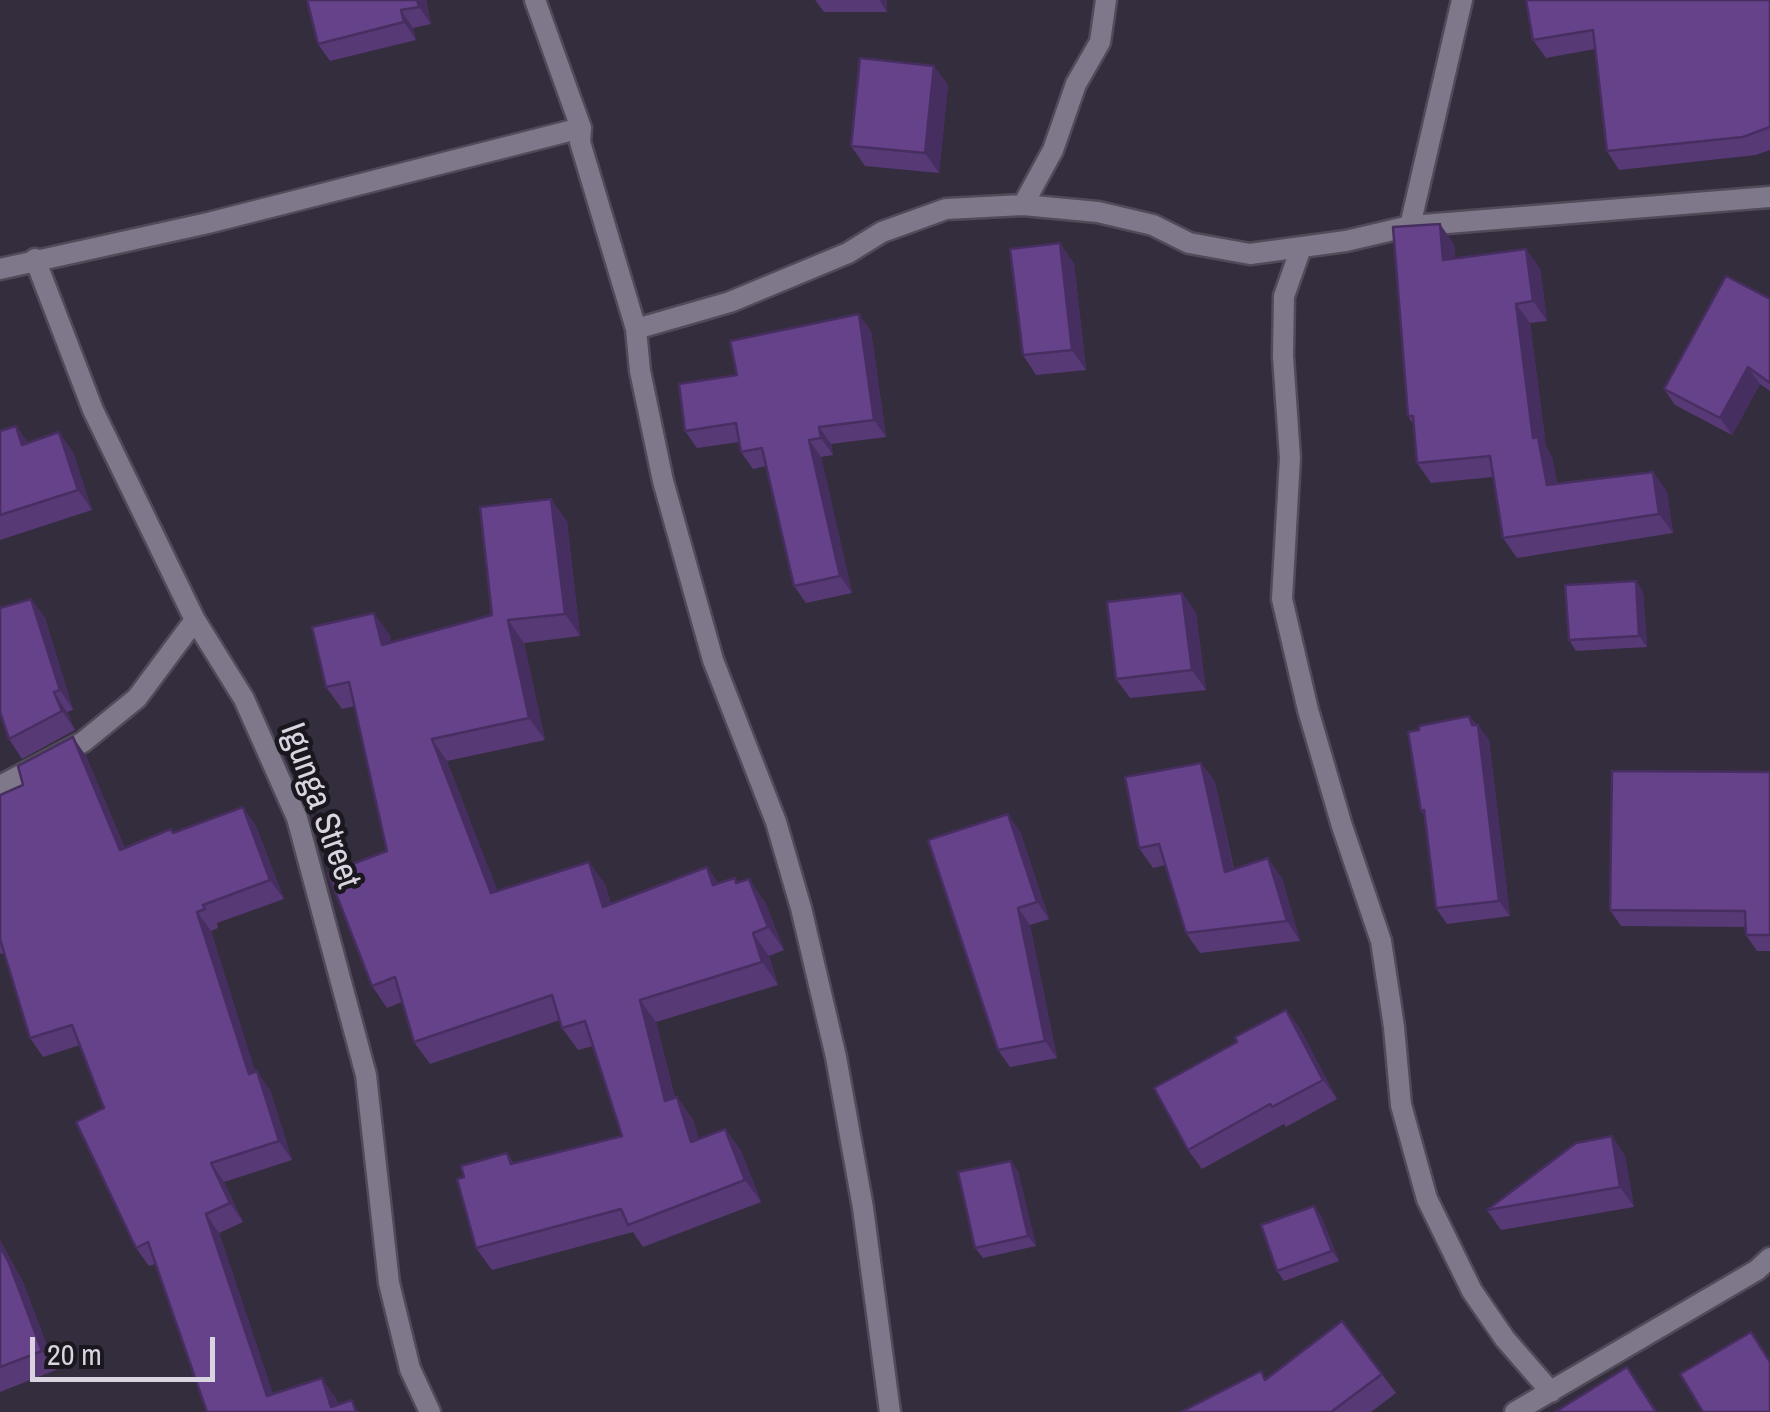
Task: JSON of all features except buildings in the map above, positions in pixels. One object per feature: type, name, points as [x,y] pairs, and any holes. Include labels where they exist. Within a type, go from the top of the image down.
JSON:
[{"type":"street","points":[[535,0],[581,128],[580,142],[636,330],[640,371],[663,481],[713,660],[776,822],[801,908],[836,1057],[890,1412]]},
{"type":"street","points":[[1022,205],[1053,150],[1076,84],[1100,42],[1106,0]]},
{"type":"street","points":[[1410,226],[1462,0]]},
{"type":"street","points":[[0,268],[208,223],[581,128]]},
{"type":"street","points":[[636,330],[730,302],[848,253],[882,232],[946,210],[1022,205],[1098,212],[1153,225],[1220,251],[1250,254],[1410,226],[1770,197]]},
{"type":"street","points":[[1301,248],[1284,296],[1282,356],[1290,458],[1282,598],[1318,743],[1381,941],[1401,1105],[1426,1198],[1472,1291],[1506,1340],[1550,1392]]},
{"type":"street","name":"Igunga Street","points":[[35,259],[93,410],[195,620],[244,699],[297,818],[366,1075],[389,1284],[410,1369],[430,1412]]},
{"type":"street","points":[[0,786],[83,742],[138,698],[195,620]]},
{"type":"street","points":[[1515,1412],[1757,1270],[1770,1258]]}]
